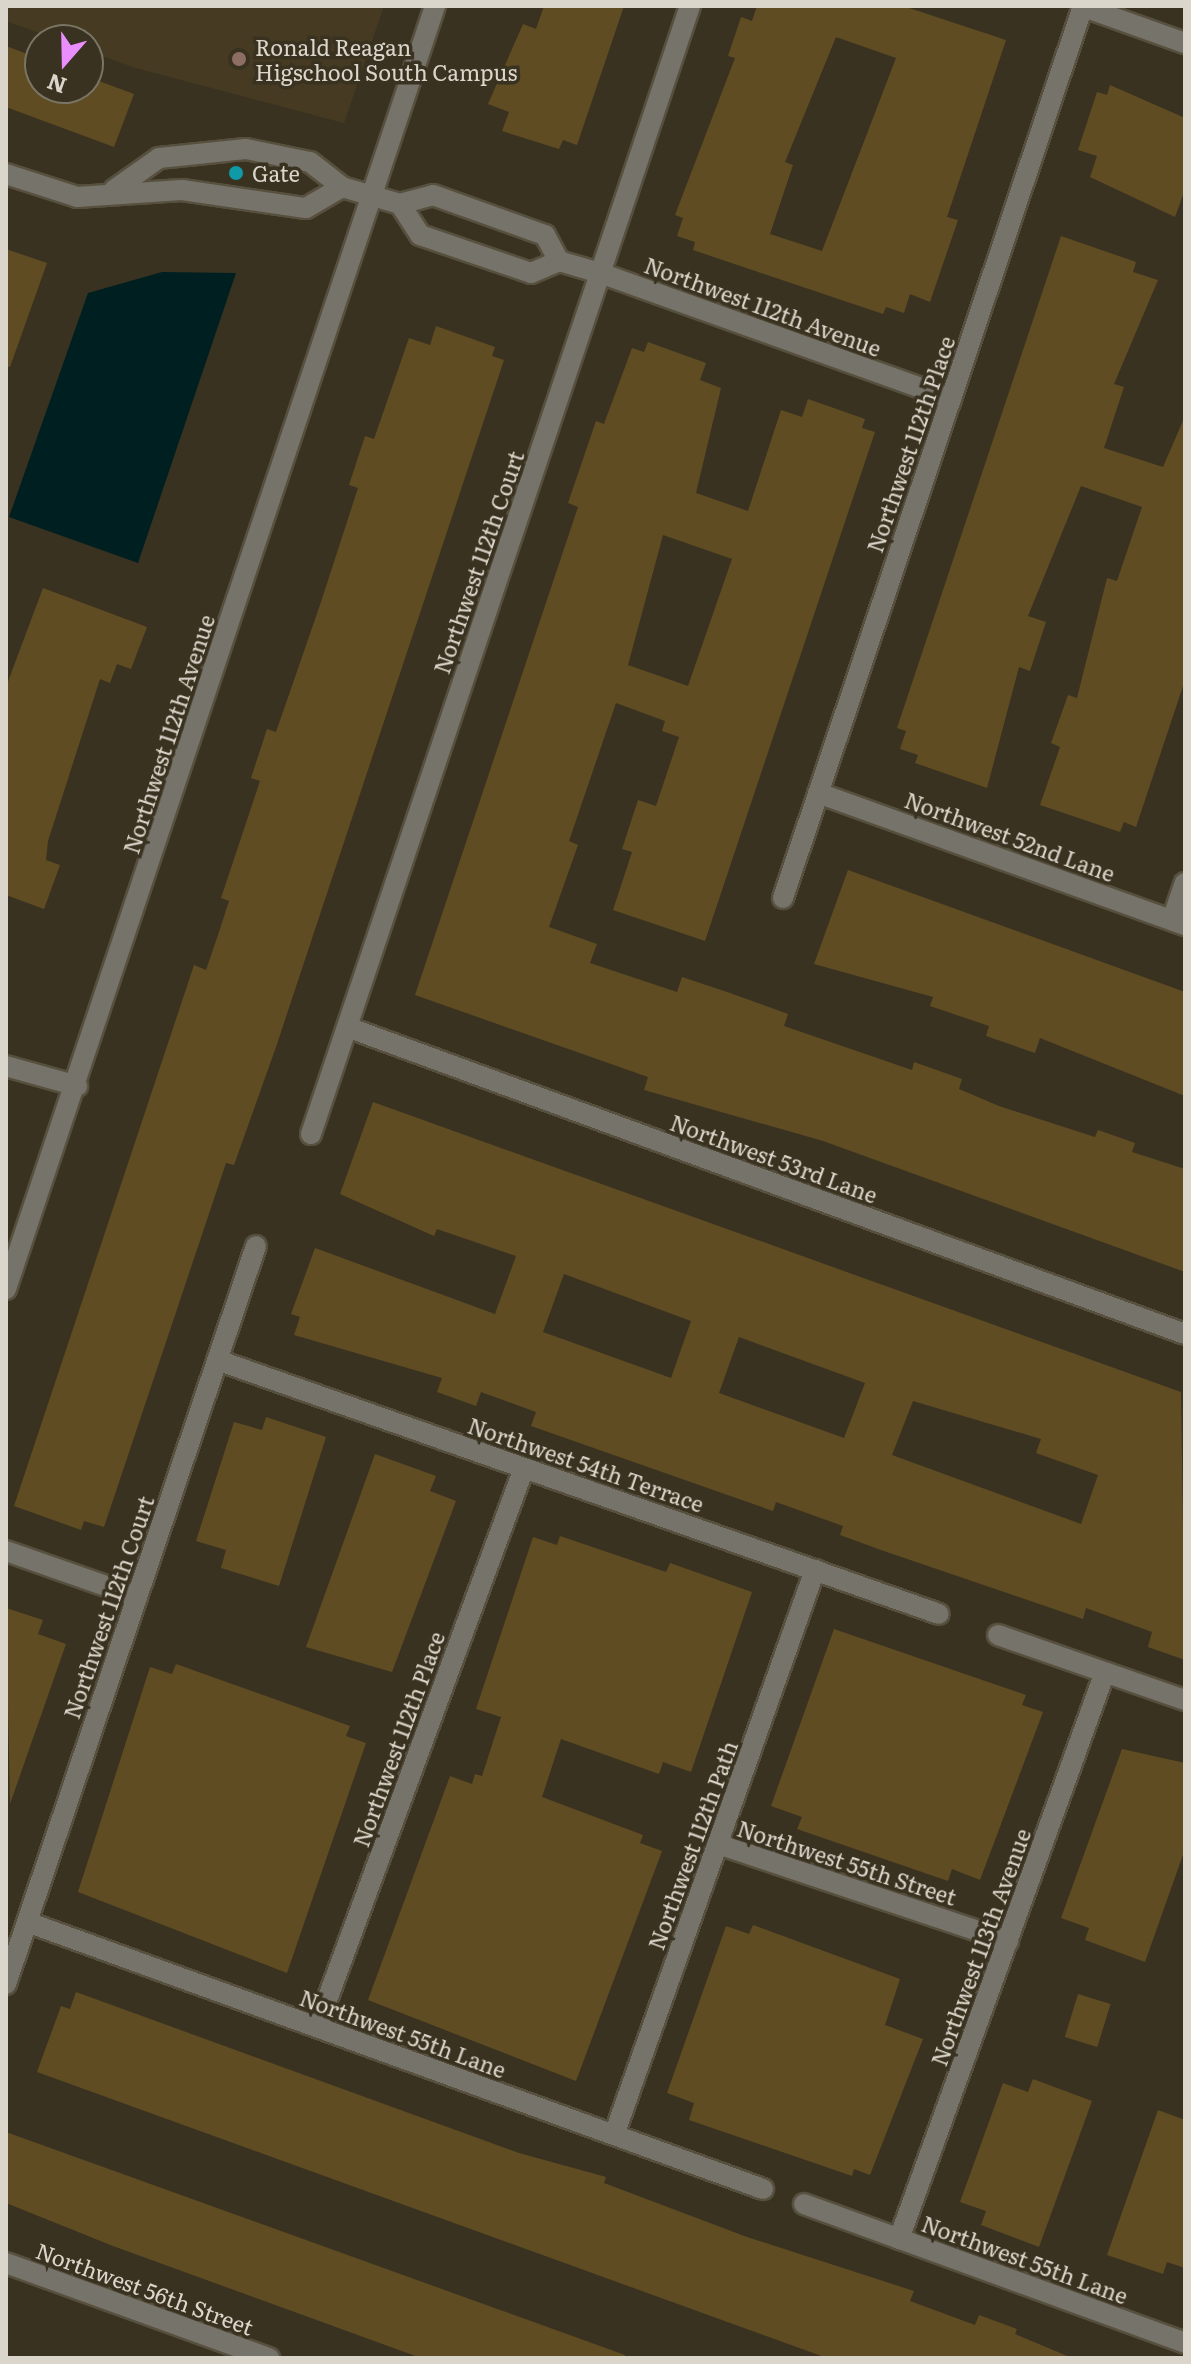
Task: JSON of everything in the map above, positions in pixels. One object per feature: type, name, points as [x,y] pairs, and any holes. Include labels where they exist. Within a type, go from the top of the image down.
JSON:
[{"type":"street","name":"Northwest 112th Avenue","points":[[6,1289],[77,1086],[435,6]]},
{"type":"street","name":"Northwest 112th Court","points":[[311,1134],[690,6]]},
{"type":"street","points":[[1082,6],[1185,43]]},
{"type":"street","name":"Northwest 112th Place","points":[[783,898],[1082,6]]},
{"type":"street","points":[[114,190],[159,158],[246,149],[310,162],[342,187],[372,193],[400,204],[433,195],[545,235],[559,261]]},
{"type":"street","points":[[6,174],[77,197],[114,190],[232,193],[306,208],[342,187]]},
{"type":"street","name":"Northwest 112th Avenue","points":[[400,204],[420,235],[531,273],[559,261],[600,273],[951,399]]},
{"type":"street","name":"Northwest 52nd Lane","points":[[818,793],[1179,922]]},
{"type":"street","points":[[1179,922],[1185,883]]},
{"type":"street","name":"Northwest 53rd Lane","points":[[347,1027],[1185,1334]]},
{"type":"street","points":[[6,1066],[77,1086]]},
{"type":"street","name":"Northwest 112th Court","points":[[6,1984],[256,1246]]},
{"type":"street","name":"Northwest 54th Terrace","points":[[217,1360],[939,1614]]},
{"type":"street","name":"Northwest 112th Place","points":[[317,2027],[524,1468]]},
{"type":"street","points":[[6,1551],[137,1597]]},
{"type":"street","name":"Northwest 112th Path","points":[[614,2135],[815,1570]]},
{"type":"street","points":[[998,1635],[1185,1700]]},
{"type":"street","name":"Northwest 113th Avenue","points":[[899,2239],[1105,1672]]},
{"type":"street","name":"Northwest 55th Street","points":[[718,1844],[1008,1941]]},
{"type":"street","name":"Northwest 55th Lane","points":[[27,1922],[763,2189]]},
{"type":"street","name":"Northwest 55th Lane","points":[[804,2204],[1185,2343]]},
{"type":"street","name":"Northwest 56th Street","points":[[6,2263],[215,2349],[269,2358]]},
{"type":"shaded area","name":"Ronald Reagan Higschool South Campus","points":[[6,6],[384,6],[344,123],[104,57],[104,24],[24,24],[24,27],[6,21]]},
{"type":"water","points":[[162,272],[236,273],[138,563],[9,517],[88,293]]},
{"type":"building","points":[[544,6],[624,6],[577,145],[563,140],[559,149],[502,131],[509,112],[488,104],[523,24],[536,29]]},
{"type":"building","points":[[757,6],[903,6],[1006,40],[947,217],[958,220],[930,302],[910,294],[904,313],[886,307],[883,314],[693,250],[695,242],[677,236],[683,218],[675,215],[735,58],[728,56],[741,17],[752,21]],"holes":[[[836,37],[896,58],[822,251],[770,234],[793,165],[785,162]]]},
{"type":"building","points":[[6,46],[24,53],[24,104],[104,104],[104,83],[134,94],[114,147],[6,107]]},
{"type":"building","points":[[1110,85],[1185,118],[1185,189],[1175,217],[1090,177],[1097,156],[1078,150],[1097,92],[1107,95]]},
{"type":"building","points":[[1061,236],[1136,262],[1133,272],[1158,280],[1114,384],[1124,387],[1104,448],[1163,467],[1185,416],[1185,680],[1136,827],[1124,822],[1120,832],[1040,805],[1060,747],[1051,743],[1068,695],[1077,698],[1107,578],[1117,581],[1142,507],[1081,486],[1028,616],[1046,622],[1030,671],[1019,667],[987,788],[915,763],[918,755],[900,749],[906,731],[897,728]]},
{"type":"building","points":[[6,249],[47,263],[10,367],[6,366]]},
{"type":"building","points":[[436,326],[495,347],[492,356],[504,360],[276,1047],[234,1165],[226,1163],[104,1527],[84,1521],[81,1530],[14,1506],[194,965],[206,970],[219,932],[229,901],[221,898],[260,781],[251,778],[267,729],[276,732],[320,605],[358,488],[349,485],[365,436],[374,439],[409,338],[430,345]]},
{"type":"building","points":[[648,342],[706,363],[700,380],[721,388],[696,493],[748,511],[781,410],[802,417],[808,399],[865,419],[862,428],[875,432],[705,941],[613,910],[632,852],[622,849],[638,800],[656,806],[679,737],[662,731],[665,721],[616,703],[569,841],[578,845],[549,927],[597,944],[590,963],[677,992],[682,977],[730,993],[788,1014],[784,1026],[912,1070],[914,1062],[962,1079],[959,1089],[999,1106],[1095,1137],[1098,1130],[1135,1143],[1132,1152],[1185,1169],[1185,1272],[823,1141],[644,1090],[648,1077],[415,995],[578,507],[568,503],[596,421],[604,424],[632,348],[644,352]],"holes":[[[663,535],[732,559],[688,686],[628,665]]]},
{"type":"building","points":[[43,588],[147,627],[131,669],[117,664],[110,683],[100,679],[48,841],[46,860],[60,865],[44,909],[6,895],[6,687]]},
{"type":"building","points":[[848,870],[1185,992],[1185,1096],[1040,1038],[1035,1053],[986,1036],[989,1026],[930,1006],[933,997],[814,964]]},
{"type":"building","points":[[373,1102],[1181,1392],[1185,1660],[1148,1647],[1152,1632],[1086,1608],[1083,1619],[881,1550],[840,1535],[843,1526],[776,1502],[773,1511],[531,1426],[536,1412],[481,1392],[476,1406],[437,1392],[442,1378],[294,1335],[300,1317],[291,1314],[315,1248],[495,1314],[516,1256],[437,1229],[434,1236],[340,1194]],"holes":[[[564,1274],[691,1321],[671,1378],[543,1332]],[[739,1337],[865,1383],[844,1438],[719,1393]],[[913,1401],[1041,1439],[1036,1453],[1098,1475],[1081,1524],[892,1455]]]},
{"type":"building","points":[[266,1417],[326,1437],[279,1586],[221,1568],[226,1550],[196,1541],[234,1422],[262,1430]]},
{"type":"building","points":[[375,1454],[436,1476],[430,1491],[456,1501],[392,1672],[306,1647]]},
{"type":"building","points":[[560,1536],[666,1572],[670,1563],[752,1592],[691,1772],[663,1762],[659,1774],[561,1739],[542,1797],[643,1835],[640,1843],[662,1851],[576,2081],[368,2000],[450,1776],[472,1784],[475,1774],[482,1776],[501,1717],[476,1709],[533,1537],[557,1545]]},
{"type":"building","points":[[6,1608],[43,1620],[38,1634],[66,1644],[10,1804]]},
{"type":"building","points":[[834,1629],[1026,1695],[1022,1705],[1043,1712],[980,1880],[952,1869],[948,1881],[797,1829],[802,1817],[771,1806]]},
{"type":"building","points":[[176,1664],[350,1726],[346,1736],[366,1743],[287,1973],[78,1892],[150,1667],[172,1674]]},
{"type":"building","points":[[1122,1749],[1185,1763],[1185,1849],[1145,1962],[1085,1940],[1089,1928],[1061,1918]]},
{"type":"building","points":[[753,1925],[900,1979],[885,2025],[923,2039],[870,2175],[854,2169],[852,2176],[689,2120],[694,2103],[667,2093],[726,1926],[749,1934]]},
{"type":"building","points":[[76,1992],[519,2153],[606,2177],[604,2183],[747,2237],[914,2291],[910,2301],[975,2325],[979,2315],[1017,2329],[1015,2334],[1072,2358],[827,2358],[37,2072],[61,2006],[70,2009]]},
{"type":"building","points":[[1078,1994],[1111,2004],[1097,2047],[1065,2037]]},
{"type":"building","points":[[1033,2079],[1092,2101],[1039,2247],[981,2225],[986,2211],[960,2202],[1003,2083],[1028,2092]]},
{"type":"building","points":[[1158,2110],[1185,2120],[1185,2268],[1167,2262],[1163,2274],[1107,2255]]},
{"type":"building","points":[[6,2132],[625,2355],[624,2358],[421,2358],[113,2246],[6,2203]]},
{"type":"place","name":"Ronald Reagan Higschool South Campus","points":[[239,59]]},
{"type":"place","name":"Gate","points":[[236,173]]}]
